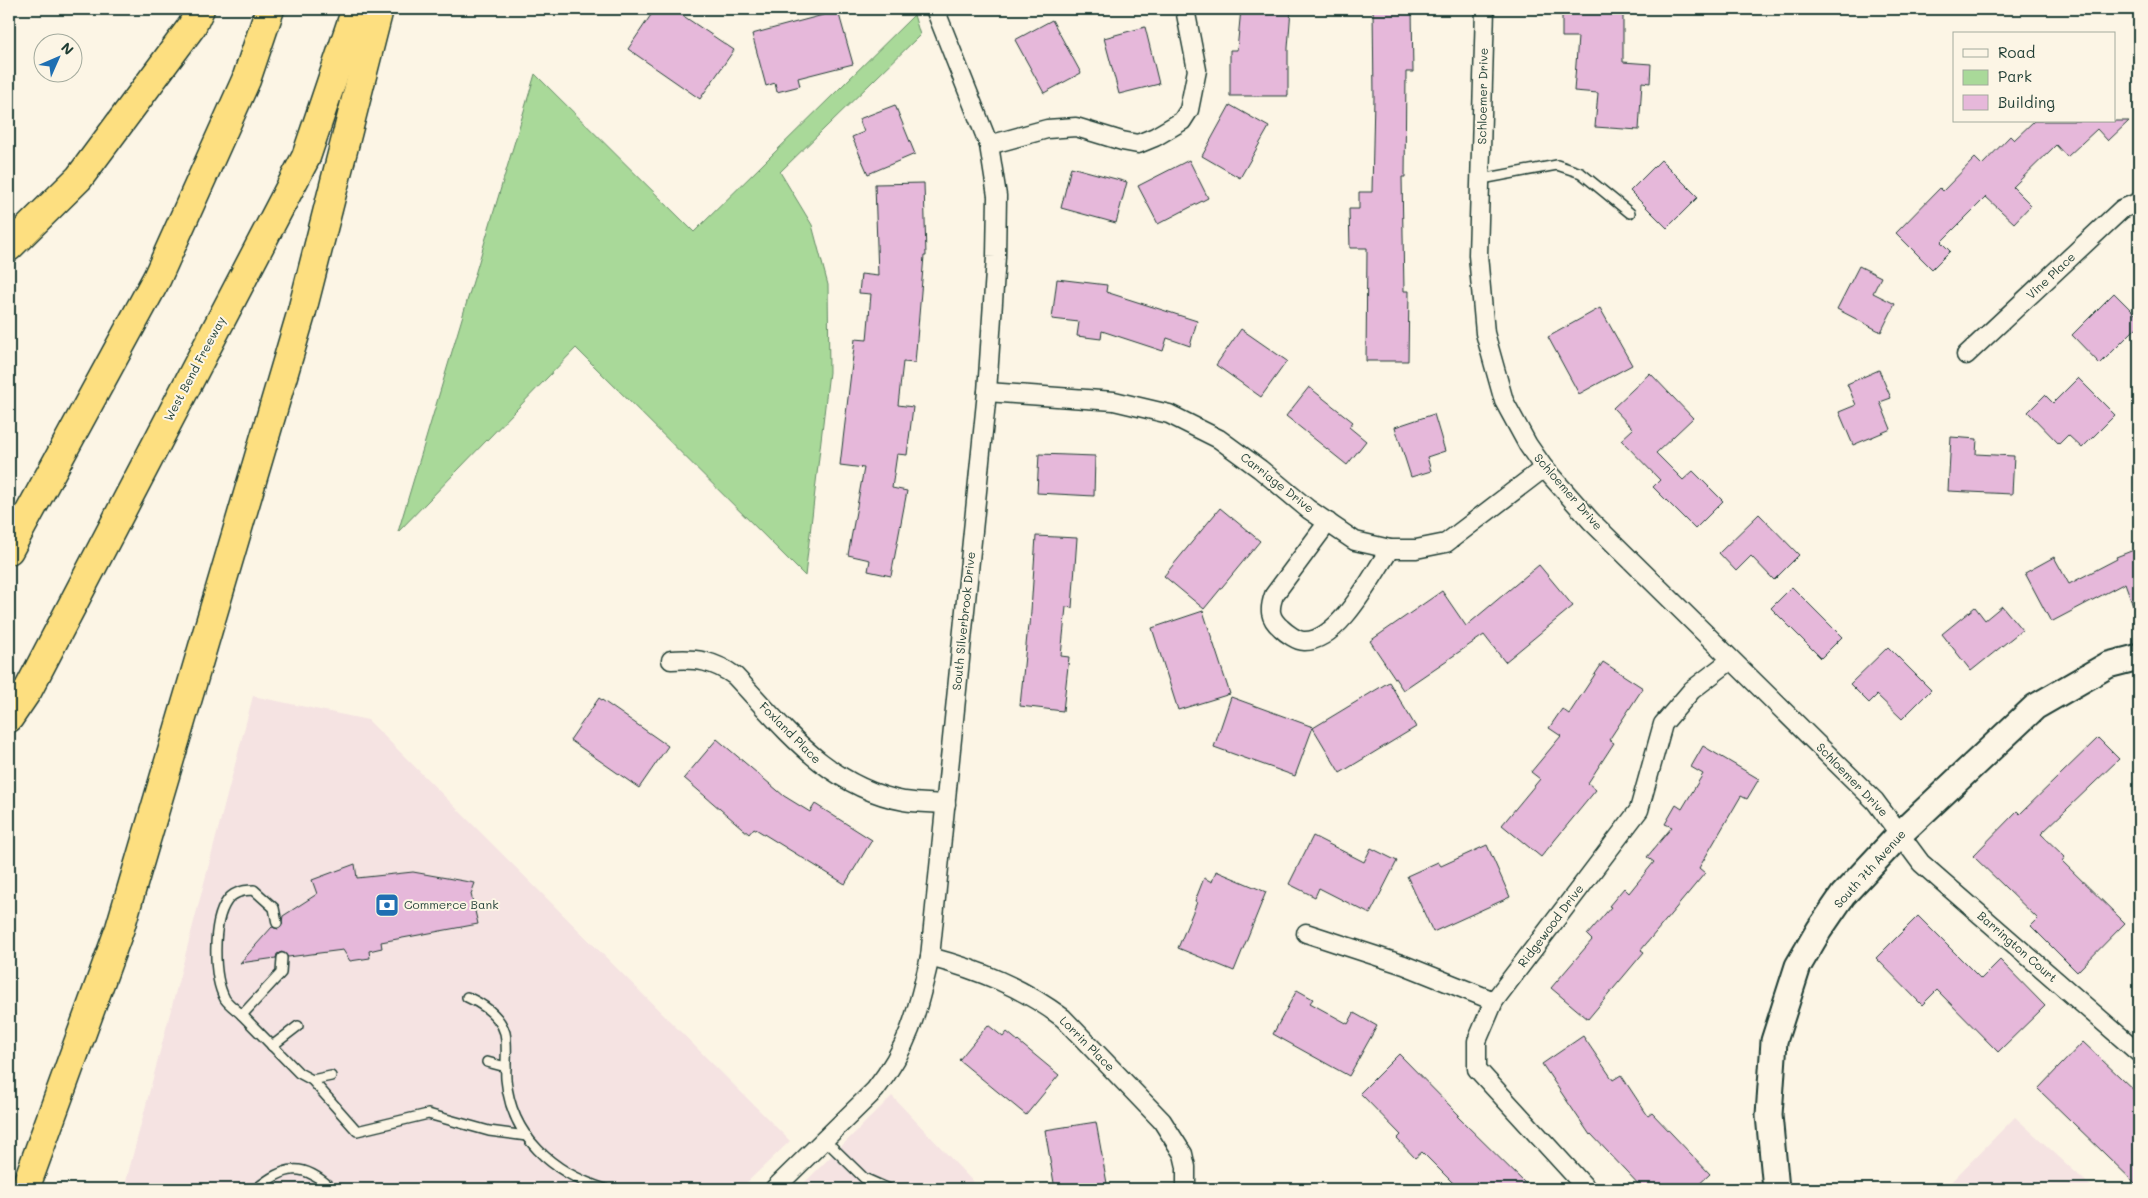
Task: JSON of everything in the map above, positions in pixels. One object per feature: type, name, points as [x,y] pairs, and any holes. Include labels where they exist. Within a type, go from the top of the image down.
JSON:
[{"type":"highway","points":[[9,247],[79,178],[192,26],[200,9]]},
{"type":"highway","points":[[9,550],[157,278],[246,80],[270,9]]},
{"type":"highway","name":"West Bend Freeway","points":[[9,718],[28,690],[306,157],[356,9]]},
{"type":"highway","points":[[25,1189],[120,928],[302,311],[379,9]]},
{"type":"street","name":"South Silverbrook Drive","points":[[774,1189],[875,1090],[903,1050],[913,1024],[930,957],[987,392],[996,257],[997,196],[989,145],[936,9]]},
{"type":"street","points":[[989,145],[1037,131],[1076,127],[1138,144],[1182,122],[1189,110],[1197,70],[1185,9]]},
{"type":"street","name":"Schloemer Drive","points":[[1485,9],[1482,179],[1478,255],[1485,333],[1504,401],[1528,445],[1544,468],[1591,521],[1875,802],[1900,834]]},
{"type":"street","name":"Vine Place","points":[[1966,355],[2122,209],[2139,202]]},
{"type":"street","name":"Carriage Drive","points":[[987,392],[1114,401],[1169,414],[1219,439],[1355,541],[1390,549],[1416,549],[1446,543],[1544,468]]},
{"type":"street","points":[[1328,522],[1274,595],[1269,609],[1274,623],[1286,633],[1303,641],[1319,637],[1345,616],[1390,549]]},
{"type":"street","name":"South 7th Avenue","points":[[1776,1189],[1769,1114],[1774,1041],[1798,966],[1843,895],[1900,834],[2035,707],[2108,665],[2139,657]]},
{"type":"street","name":"Foxland Place","points":[[671,660],[704,660],[720,666],[735,676],[818,763],[850,783],[872,792],[903,800],[946,804]]},
{"type":"street","name":"Ridgewood Drive","points":[[1586,1189],[1477,1069],[1477,1041],[1494,1001],[1639,810],[1663,724],[1692,690],[1731,660]]},
{"type":"street","name":"Barrington Court","points":[[1900,834],[1921,863],[2139,1054]]},
{"type":"street","points":[[1306,933],[1404,965],[1494,1001]]},
{"type":"street","name":"Lorrin Place","points":[[930,957],[972,968],[1008,983],[1044,1004],[1063,1018],[1166,1127],[1183,1154],[1186,1167],[1186,1189]]},
{"type":"lane","points":[[1482,179],[1557,165],[1581,173],[1630,213]]},
{"type":"lane","points":[[277,922],[274,908],[254,890],[241,890],[227,900],[219,920],[216,961],[218,980],[226,1000],[299,1073],[312,1080],[357,1131],[428,1114],[489,1131],[528,1136]]},
{"type":"lane","points":[[242,1015],[281,973],[282,958]]},
{"type":"lane","points":[[467,997],[477,1001],[499,1020],[505,1034],[506,1081],[514,1114],[537,1150],[556,1167],[583,1183],[605,1189]]},
{"type":"lane","points":[[272,1046],[298,1026]]},
{"type":"lane","points":[[487,1062],[506,1067]]},
{"type":"lane","points":[[312,1080],[331,1076]]},
{"type":"lane","points":[[825,1140],[864,1178],[889,1189]]},
{"type":"lane","points":[[256,1189],[274,1175],[289,1170],[313,1176],[332,1189]]},
{"type":"shaded area","points":[[253,696],[368,720],[790,1141],[740,1189],[124,1189]]},
{"type":"shaded area","points":[[892,1096],[980,1189],[798,1189]]},
{"type":"shaded area","points":[[2015,1117],[2094,1189],[1944,1189]]},
{"type":"green space","points":[[914,15],[920,35],[780,172],[812,225],[828,285],[829,372],[805,576],[576,348],[398,532],[535,74],[694,232]]},
{"type":"building","points":[[655,9],[673,9],[734,50],[700,99],[628,49]]},
{"type":"building","points":[[1241,9],[1291,9],[1288,48],[1288,96],[1230,96],[1230,50],[1237,50]]},
{"type":"building","points":[[1373,9],[1412,9],[1413,72],[1406,72],[1405,177],[1402,177],[1404,291],[1409,291],[1408,361],[1366,361],[1367,248],[1350,248],[1349,209],[1359,209],[1359,192],[1372,192]]},
{"type":"building","points":[[1562,9],[1623,9],[1623,62],[1651,64],[1650,83],[1642,82],[1639,130],[1595,127],[1598,93],[1574,91],[1578,37],[1562,37]]},
{"type":"building","points":[[838,11],[853,64],[798,78],[800,86],[777,92],[775,83],[766,86],[752,34]]},
{"type":"building","points":[[1052,20],[1081,73],[1044,93],[1015,40]]},
{"type":"building","points":[[1145,27],[1159,84],[1119,94],[1104,38]]},
{"type":"building","points":[[895,105],[915,154],[868,174],[852,137],[864,132],[859,119]]},
{"type":"building","points":[[1230,105],[1269,127],[1240,178],[1202,156]]},
{"type":"building","points":[[2129,121],[2108,141],[2097,129],[2067,157],[2056,145],[2013,187],[2031,205],[2014,223],[1986,197],[1941,242],[1950,251],[1932,269],[1896,233],[1940,188],[1943,191],[1975,158],[1982,165],[2010,136],[2014,140],[2033,122]]},
{"type":"building","points":[[1189,160],[1208,198],[1158,224],[1138,186]]},
{"type":"building","points":[[1661,160],[1698,197],[1667,228],[1630,191]]},
{"type":"building","points":[[1071,167],[1127,182],[1116,223],[1061,208]]},
{"type":"building","points":[[924,183],[926,256],[924,256],[915,363],[903,362],[898,405],[913,407],[907,455],[897,454],[892,488],[907,491],[891,576],[868,571],[870,560],[848,555],[864,468],[840,465],[855,339],[867,340],[871,294],[859,293],[861,274],[878,276],[875,184]]},
{"type":"building","points":[[1859,266],[1881,277],[1873,293],[1895,304],[1881,332],[1837,309]]},
{"type":"building","points":[[1057,279],[1107,285],[1106,292],[1197,321],[1190,346],[1167,338],[1163,351],[1102,331],[1101,339],[1077,336],[1079,322],[1052,319]]},
{"type":"building","points":[[2114,293],[2139,318],[2139,325],[2100,364],[2072,335]]},
{"type":"building","points":[[1600,308],[1632,365],[1579,394],[1548,337]]},
{"type":"building","points":[[1241,329],[1287,361],[1261,397],[1216,365]]},
{"type":"building","points":[[1879,370],[1891,398],[1880,402],[1891,429],[1853,445],[1839,412],[1856,405],[1847,384]]},
{"type":"building","points":[[1650,373],[1693,418],[1656,453],[1683,480],[1693,471],[1723,501],[1695,529],[1653,487],[1660,480],[1621,440],[1633,429],[1613,408]]},
{"type":"building","points":[[2078,378],[2115,415],[2082,448],[2068,435],[2059,444],[2028,412],[2045,395],[2053,403]]},
{"type":"building","points":[[1309,387],[1353,422],[1349,427],[1366,441],[1347,465],[1286,416]]},
{"type":"building","points":[[1434,414],[1445,451],[1427,457],[1431,471],[1411,477],[1395,427]]},
{"type":"building","points":[[1951,437],[1977,439],[1976,454],[2014,456],[2012,494],[1948,491]]},
{"type":"building","points":[[1039,454],[1095,456],[1094,496],[1037,493]]},
{"type":"building","points":[[1220,508],[1260,541],[1204,609],[1164,576]]},
{"type":"building","points":[[1759,514],[1799,555],[1774,580],[1751,556],[1736,571],[1719,553]]},
{"type":"building","points":[[1036,536],[1077,538],[1072,608],[1066,607],[1061,656],[1069,657],[1063,711],[1020,706],[1028,625],[1030,626]]},
{"type":"building","points":[[2139,548],[2139,615],[2137,616],[2125,583],[2051,622],[2025,573],[2054,557],[2069,584],[2117,559],[2116,557]]},
{"type":"building","points":[[1539,565],[1573,606],[1505,662],[1484,635],[1403,690],[1370,641],[1442,591],[1466,626]]},
{"type":"building","points":[[1792,587],[1842,637],[1821,658],[1771,608]]},
{"type":"building","points":[[2002,606],[2022,630],[1971,671],[1942,634],[1975,607],[1985,620]]},
{"type":"building","points":[[1203,611],[1230,694],[1178,710],[1152,628]]},
{"type":"building","points":[[1888,647],[1931,690],[1902,719],[1877,695],[1869,703],[1850,684]]},
{"type":"building","points":[[1603,662],[1643,688],[1609,740],[1614,743],[1588,783],[1596,790],[1541,857],[1502,825],[1540,779],[1531,772],[1561,736],[1549,728],[1562,709],[1569,714]]},
{"type":"building","points":[[1389,682],[1416,727],[1340,773],[1313,728]]},
{"type":"building","points":[[1231,697],[1313,727],[1295,776],[1214,747]]},
{"type":"building","points":[[599,698],[668,746],[639,788],[570,740]]},
{"type":"building","points":[[2098,738],[2119,759],[2041,834],[2065,857],[2062,861],[2125,923],[2077,972],[2031,926],[2038,919],[1973,856],[2017,811],[2020,814]]},
{"type":"building","points":[[717,739],[784,796],[810,812],[815,804],[872,840],[845,884],[754,828],[749,834],[684,778]]},
{"type":"building","points":[[1703,746],[1759,779],[1747,799],[1741,796],[1699,868],[1705,873],[1641,950],[1644,952],[1588,1019],[1551,988],[1592,940],[1587,935],[1611,907],[1609,906],[1624,888],[1629,893],[1654,862],[1647,857],[1672,827],[1665,824],[1676,805],[1682,809],[1703,774],[1691,767]]},
{"type":"building","points":[[1313,836],[1364,862],[1371,848],[1397,861],[1370,914],[1319,888],[1315,897],[1289,884]]},
{"type":"building","points":[[1487,845],[1510,897],[1433,932],[1407,876],[1438,862],[1441,866]]},
{"type":"building","name":"Commerce Bank","points":[[355,864],[357,878],[413,872],[475,883],[471,894],[478,924],[381,942],[382,948],[369,951],[370,958],[350,961],[343,950],[288,957],[282,952],[277,954],[276,958],[240,963],[272,927],[278,929],[281,927],[283,916],[317,894],[312,880]]},
{"type":"building","points":[[1216,871],[1266,892],[1234,971],[1178,948],[1197,902],[1195,901],[1204,878],[1212,882]]},
{"type":"building","points":[[1918,916],[1981,979],[2000,960],[2045,1006],[1998,1052],[1937,990],[1922,1005],[1876,958]]},
{"type":"building","points":[[1297,990],[1313,999],[1310,1003],[1348,1024],[1354,1013],[1377,1026],[1349,1076],[1273,1034]]},
{"type":"building","points":[[988,1025],[1003,1037],[1007,1032],[1059,1075],[1026,1115],[959,1060]]},
{"type":"building","points":[[1583,1036],[1613,1080],[1621,1075],[1648,1116],[1652,1113],[1710,1174],[1694,1189],[1643,1189],[1590,1135],[1542,1064]]},
{"type":"building","points":[[2083,1042],[2139,1095],[2139,1187],[2038,1089]]},
{"type":"building","points":[[1399,1054],[1459,1115],[1457,1116],[1531,1189],[1459,1189],[1422,1152],[1415,1158],[1397,1139],[1401,1135],[1360,1093]]},
{"type":"building","points":[[1096,1122],[1108,1189],[1055,1189],[1045,1130]]},
{"type":"place","name":"Commerce Bank","points":[[387,905]]}]
